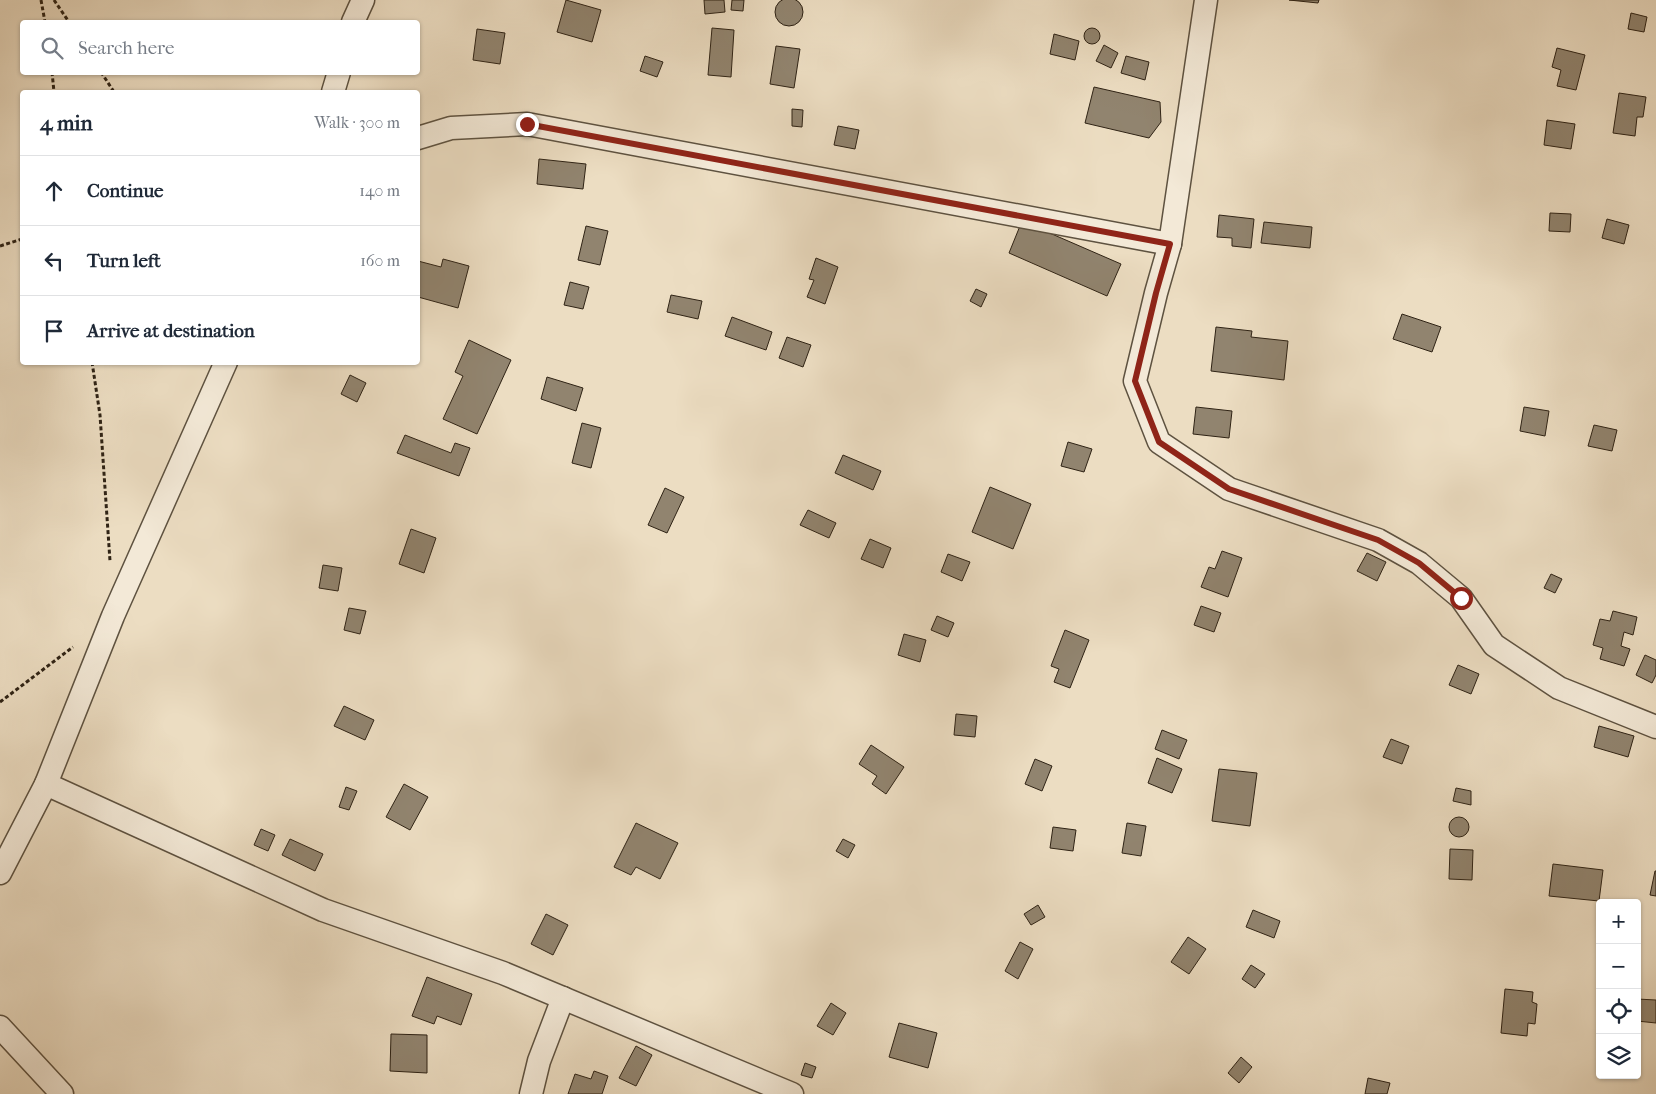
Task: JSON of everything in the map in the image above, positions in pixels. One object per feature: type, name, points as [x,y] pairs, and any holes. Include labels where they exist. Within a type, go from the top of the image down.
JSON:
[{"type":"street","points":[[354,20],[363,0]]},
{"type":"street","points":[[1206,0],[1170,244],[1135,381],[1159,442],[1229,489],[1378,540],[1419,563],[1461,598],[1494,645],[1559,688],[1656,727]]},
{"type":"street","points":[[334,90],[338,75]]},
{"type":"street","points":[[420,137],[451,128],[527,124],[1170,244]]},
{"type":"street","points":[[0,873],[46,784],[113,616],[225,365]]},
{"type":"street","points":[[46,784],[323,910],[503,973],[792,1094]]},
{"type":"street","points":[[532,1094],[539,1061],[563,998]]},
{"type":"street","points":[[0,1027],[62,1094]]},
{"type":"path","points":[[42,0],[45,20]]},
{"type":"path","points":[[54,0],[68,20]]},
{"type":"path","points":[[52,75],[54,90]]},
{"type":"path","points":[[103,75],[113,90]]},
{"type":"path","points":[[0,246],[20,240]]},
{"type":"path","points":[[92,365],[100,415],[110,568]]},
{"type":"path","points":[[0,702],[76,645]]},
{"type":"building","points":[[784,-1],[794,-1],[802,7],[802,17],[794,25],[784,25],[776,17],[776,7]]},
{"type":"building","points":[[566,0],[601,10],[592,42],[557,32]]},
{"type":"building","points":[[704,0],[724,0],[725,12],[705,14]]},
{"type":"building","points":[[732,0],[744,0],[743,11],[731,10]]},
{"type":"building","points":[[1289,0],[1319,0],[1318,3]]},
{"type":"building","points":[[1631,13],[1647,17],[1644,32],[1628,29]]},
{"type":"building","points":[[712,28],[734,30],[731,77],[708,75]]},
{"type":"building","points":[[1089,28],[1095,28],[1100,33],[1098,42],[1089,44],[1084,39],[1084,33]]},
{"type":"building","points":[[477,29],[505,33],[500,64],[473,60]]},
{"type":"building","points":[[1054,34],[1079,41],[1075,60],[1050,54]]},
{"type":"building","points":[[1104,45],[1118,53],[1111,68],[1096,61]]},
{"type":"building","points":[[776,46],[800,49],[794,88],[770,84]]},
{"type":"building","points":[[1557,48],[1585,55],[1576,90],[1557,86],[1561,70],[1552,67]]},
{"type":"building","points":[[645,56],[663,62],[657,77],[640,71]]},
{"type":"building","points":[[1126,56],[1149,62],[1145,80],[1121,73]]},
{"type":"building","points":[[1094,87],[1160,102],[1161,122],[1149,138],[1085,123]]},
{"type":"building","points":[[1619,93],[1646,97],[1643,117],[1637,117],[1635,136],[1613,133]]},
{"type":"building","points":[[792,109],[803,110],[802,127],[792,126]]},
{"type":"building","points":[[1547,120],[1575,124],[1571,149],[1544,145]]},
{"type":"building","points":[[838,126],[859,130],[855,149],[834,145]]},
{"type":"building","points":[[539,159],[586,164],[583,189],[537,184]]},
{"type":"building","points":[[1550,213],[1571,214],[1570,232],[1549,231]]},
{"type":"building","points":[[1219,215],[1254,219],[1251,248],[1232,246],[1232,238],[1217,237]]},
{"type":"building","points":[[1607,219],[1629,225],[1624,244],[1602,238]]},
{"type":"building","points":[[1022,221],[1121,264],[1107,296],[1009,253]]},
{"type":"building","points":[[1264,222],[1312,227],[1310,248],[1261,243]]},
{"type":"building","points":[[586,226],[608,231],[600,265],[578,260]]},
{"type":"building","points":[[816,258],[838,267],[825,304],[807,297],[814,280],[809,279]]},
{"type":"building","points":[[443,259],[469,266],[458,308],[420,298],[420,262],[441,267]]},
{"type":"building","points":[[570,282],[589,287],[583,309],[564,305]]},
{"type":"building","points":[[976,289],[987,294],[981,307],[970,301]]},
{"type":"building","points":[[671,295],[702,301],[698,319],[667,312]]},
{"type":"building","points":[[1402,314],[1441,327],[1432,352],[1393,339]]},
{"type":"building","points":[[732,317],[772,332],[766,350],[725,336]]},
{"type":"building","points":[[1216,327],[1252,331],[1251,337],[1288,341],[1284,380],[1211,371]]},
{"type":"building","points":[[787,337],[811,345],[803,367],[779,358]]},
{"type":"building","points":[[469,340],[511,360],[477,434],[443,419],[463,376],[455,372]]},
{"type":"building","points":[[350,375],[366,383],[357,402],[341,394]]},
{"type":"building","points":[[547,377],[583,388],[576,411],[541,399]]},
{"type":"building","points":[[1196,407],[1232,411],[1229,438],[1193,434]]},
{"type":"building","points":[[1524,407],[1549,411],[1545,436],[1520,431]]},
{"type":"building","points":[[582,423],[601,428],[591,468],[572,463]]},
{"type":"building","points":[[1594,425],[1617,430],[1612,451],[1588,446]]},
{"type":"building","points":[[405,435],[451,453],[455,443],[470,448],[459,476],[397,453]]},
{"type":"building","points":[[1068,442],[1092,449],[1084,472],[1061,466]]},
{"type":"building","points":[[843,455],[881,471],[873,490],[835,473]]},
{"type":"building","points":[[990,487],[1031,504],[1013,549],[972,532]]},
{"type":"building","points":[[665,488],[684,497],[667,533],[648,525]]},
{"type":"building","points":[[808,510],[836,523],[829,538],[800,525]]},
{"type":"building","points":[[411,529],[436,538],[424,573],[399,564]]},
{"type":"building","points":[[870,539],[891,548],[883,568],[861,559]]},
{"type":"building","points":[[1222,551],[1242,558],[1228,597],[1201,587],[1209,567],[1215,569]]},
{"type":"building","points":[[1367,553],[1386,562],[1377,581],[1357,571]]},
{"type":"building","points":[[948,554],[970,562],[962,581],[941,572]]},
{"type":"building","points":[[323,565],[342,568],[338,591],[319,588]]},
{"type":"building","points":[[1551,574],[1562,579],[1555,593],[1544,588]]},
{"type":"building","points":[[1201,606],[1221,613],[1214,632],[1194,625]]},
{"type":"building","points":[[349,608],[366,611],[360,634],[344,630]]},
{"type":"building","points":[[1613,611],[1637,617],[1633,635],[1624,632],[1621,646],[1630,649],[1624,666],[1600,659],[1603,648],[1593,645],[1600,619],[1610,621]]},
{"type":"building","points":[[937,616],[954,623],[948,637],[931,630]]},
{"type":"building","points":[[1065,630],[1089,640],[1070,688],[1054,682],[1059,669],[1051,666]]},
{"type":"building","points":[[904,634],[926,640],[920,662],[898,655]]},
{"type":"building","points":[[1645,655],[1656,660],[1656,675],[1652,683],[1636,675]]},
{"type":"building","points":[[1458,665],[1479,674],[1471,694],[1449,685]]},
{"type":"building","points":[[344,706],[374,720],[365,740],[334,726]]},
{"type":"building","points":[[956,714],[977,716],[975,737],[954,735]]},
{"type":"building","points":[[1599,726],[1634,736],[1628,757],[1594,747]]},
{"type":"building","points":[[1162,730],[1187,740],[1179,759],[1155,749]]},
{"type":"building","points":[[1391,739],[1409,746],[1402,764],[1383,757]]},
{"type":"building","points":[[871,745],[904,767],[886,794],[872,784],[877,776],[859,764]]},
{"type":"building","points":[[1157,758],[1182,769],[1172,793],[1148,783]]},
{"type":"building","points":[[1035,759],[1052,766],[1042,791],[1025,784]]},
{"type":"building","points":[[1219,769],[1257,773],[1250,826],[1212,821]]},
{"type":"building","points":[[404,784],[428,797],[410,830],[386,817]]},
{"type":"building","points":[[346,787],[357,791],[349,810],[339,807]]},
{"type":"building","points":[[1456,788],[1471,791],[1471,805],[1453,801]]},
{"type":"building","points":[[1459,817],[1466,820],[1469,827],[1466,834],[1459,837],[1452,834],[1449,827],[1452,820]]},
{"type":"building","points":[[636,823],[678,843],[660,879],[636,867],[631,875],[614,867]]},
{"type":"building","points":[[1127,823],[1146,826],[1141,856],[1122,853]]},
{"type":"building","points":[[1053,827],[1076,830],[1073,851],[1050,848]]},
{"type":"building","points":[[261,829],[275,835],[268,851],[254,845]]},
{"type":"building","points":[[290,839],[323,854],[315,871],[282,855]]},
{"type":"building","points":[[843,839],[855,845],[848,858],[836,851]]},
{"type":"building","points":[[1450,849],[1473,850],[1472,880],[1449,879]]},
{"type":"building","points":[[1553,864],[1603,870],[1599,899],[1596,899],[1596,901],[1549,896]]},
{"type":"building","points":[[1656,871],[1656,896],[1650,895]]},
{"type":"building","points":[[1038,905],[1045,917],[1031,925],[1024,914]]},
{"type":"building","points":[[1253,910],[1280,921],[1274,938],[1246,927]]},
{"type":"building","points":[[546,914],[568,925],[553,955],[531,944]]},
{"type":"building","points":[[1188,937],[1206,949],[1189,974],[1171,962]]},
{"type":"building","points":[[1020,942],[1033,949],[1018,979],[1005,971]]},
{"type":"building","points":[[1251,965],[1265,974],[1255,988],[1242,979]]},
{"type":"building","points":[[427,977],[472,994],[461,1025],[437,1016],[434,1024],[412,1016]]},
{"type":"building","points":[[1505,989],[1533,992],[1532,1002],[1537,1004],[1535,1024],[1528,1023],[1527,1036],[1501,1033]]},
{"type":"building","points":[[1641,999],[1656,1000],[1656,1023],[1641,1021]]},
{"type":"building","points":[[831,1003],[846,1013],[833,1035],[817,1026]]},
{"type":"building","points":[[899,1023],[937,1033],[928,1068],[889,1057]]},
{"type":"building","points":[[391,1034],[427,1035],[427,1073],[390,1071]]},
{"type":"building","points":[[636,1046],[652,1055],[636,1086],[619,1078]]},
{"type":"building","points":[[1241,1057],[1252,1067],[1239,1083],[1228,1073]]},
{"type":"building","points":[[805,1063],[816,1067],[812,1078],[801,1075]]},
{"type":"building","points":[[594,1071],[608,1076],[602,1094],[568,1094],[575,1074],[591,1079]]},
{"type":"building","points":[[1368,1078],[1390,1083],[1387,1094],[1365,1094]]},
{"type":"route","points":[[527,124],[1170,244],[1135,381],[1159,442],[1229,489],[1378,540],[1419,563],[1461,598]]}]
